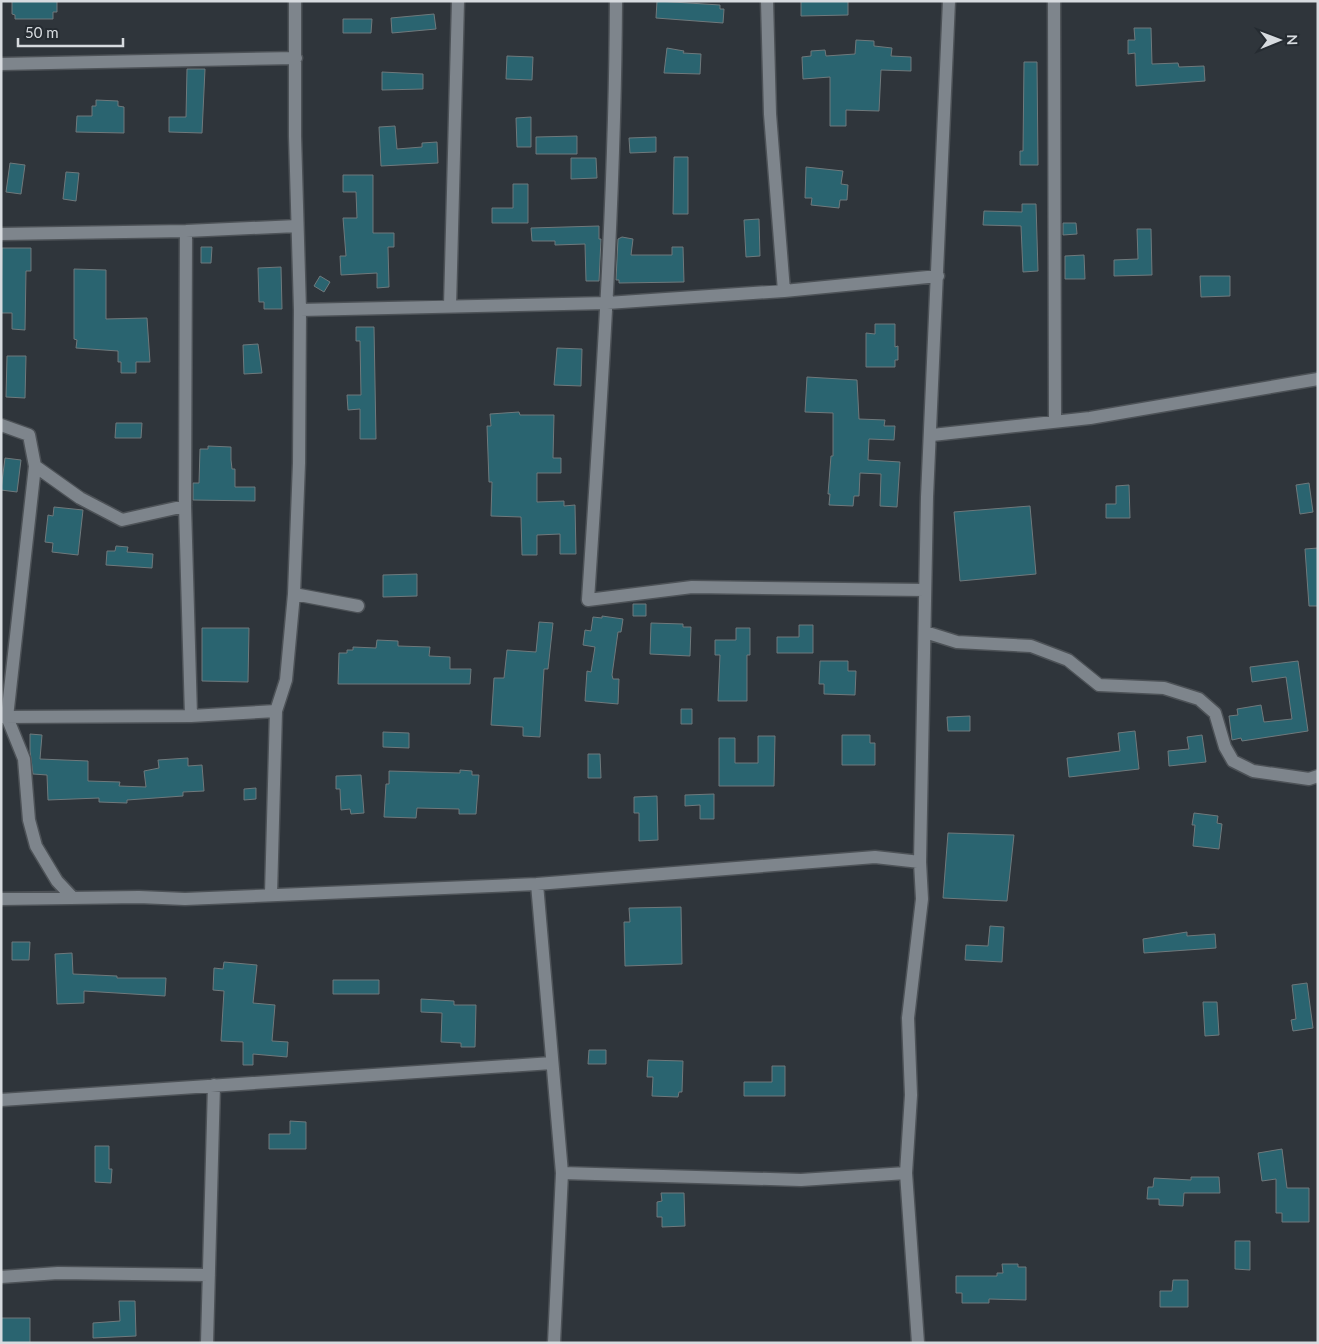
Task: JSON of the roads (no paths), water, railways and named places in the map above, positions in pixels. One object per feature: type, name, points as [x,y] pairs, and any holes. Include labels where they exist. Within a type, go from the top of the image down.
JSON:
[{"type":"street","points":[[271,894],[276,711],[286,680],[294,594],[299,463],[300,310],[297,226],[295,1]]},
{"type":"street","points":[[450,306],[458,1]]},
{"type":"street","points":[[616,1],[616,116],[607,303],[588,600],[692,587],[925,590]]},
{"type":"street","points":[[767,1],[770,114],[784,291]]},
{"type":"street","points":[[918,1343],[906,1173],[911,1095],[908,1018],[922,899],[920,862],[928,471],[932,435],[949,1]]},
{"type":"street","points":[[1054,1],[1055,421]]},
{"type":"street","points":[[1,64],[296,58]]},
{"type":"street","points":[[1,234],[297,226]]},
{"type":"street","points":[[186,230],[184,506],[190,716]]},
{"type":"street","points":[[300,310],[607,303],[784,291],[938,276]]},
{"type":"street","points":[[932,435],[1055,421],[1318,380]]},
{"type":"street","points":[[1,425],[29,435],[35,466],[4,717],[24,759],[29,820],[36,846],[57,881],[73,898]]},
{"type":"street","points":[[35,466],[80,498],[122,520],[184,506]]},
{"type":"street","points":[[294,594],[358,606]]},
{"type":"street","points":[[924,632],[957,642],[1031,646],[1068,660],[1098,685],[1164,688],[1199,699],[1215,713],[1225,746],[1233,761],[1253,771],[1309,779],[1318,776]]},
{"type":"street","points":[[4,717],[190,716],[276,711]]},
{"type":"street","points":[[1,900],[139,897],[185,899],[537,884],[875,857],[920,862]]},
{"type":"street","points":[[537,884],[562,1173],[554,1343]]},
{"type":"street","points":[[1,1100],[552,1063]]},
{"type":"street","points":[[208,1343],[214,1085]]},
{"type":"street","points":[[562,1173],[801,1180],[906,1173]]},
{"type":"street","points":[[1,1277],[58,1273],[209,1275]]}]
